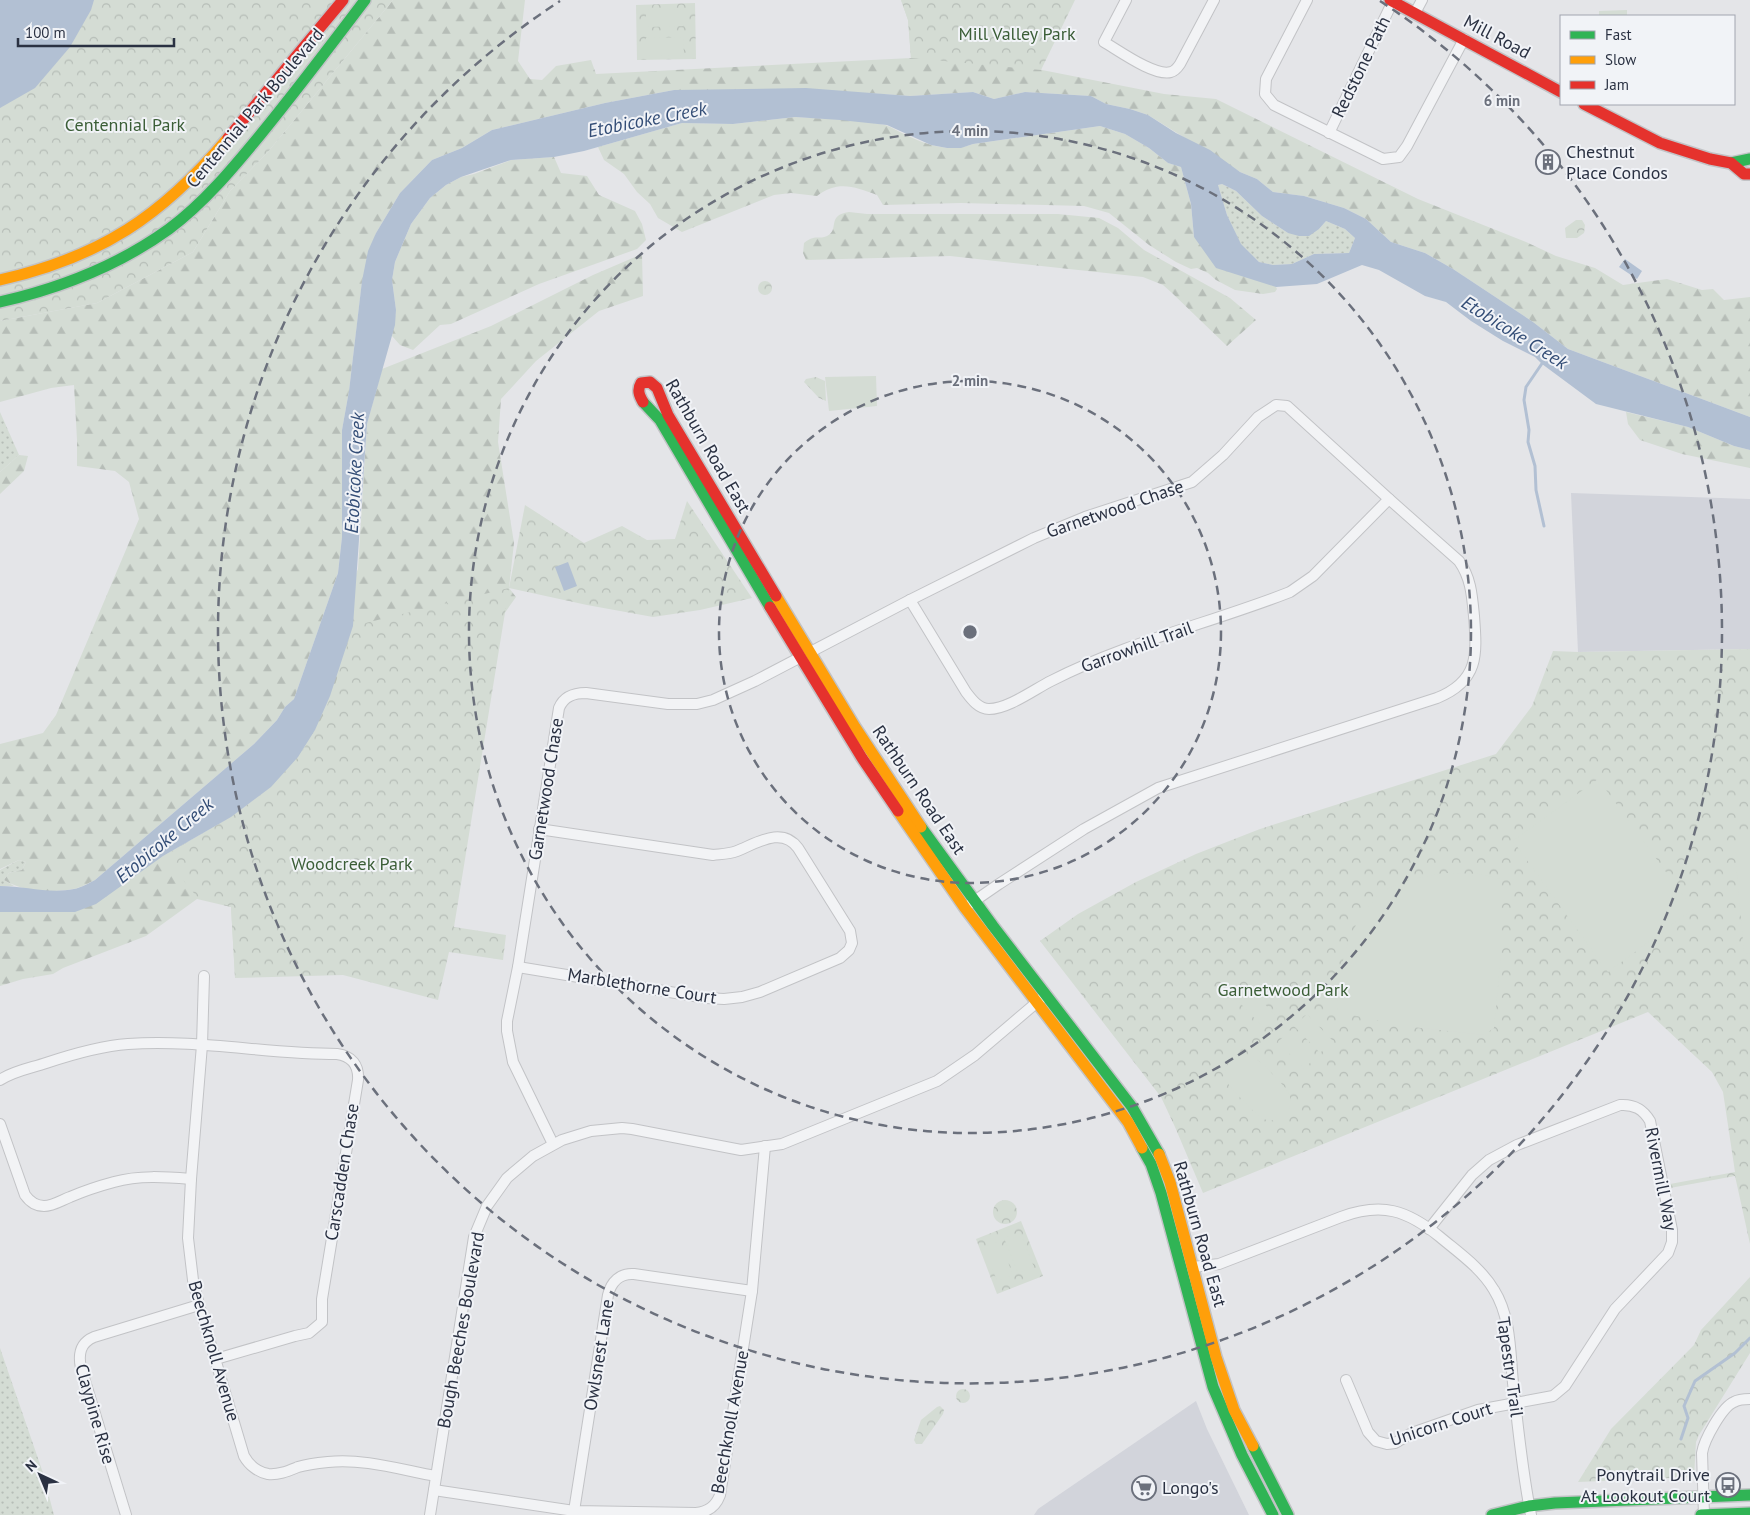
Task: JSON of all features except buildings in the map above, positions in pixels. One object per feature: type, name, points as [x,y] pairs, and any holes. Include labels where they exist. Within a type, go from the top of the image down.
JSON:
[{"type":"street","name":"Centennial Park Boulevard","points":[[0,280],[54,265],[81,255],[106,243],[157,210],[194,177],[211,158],[343,0]]},
{"type":"street","name":"Centennial Park Boulevard","points":[[0,302],[55,288],[88,276],[144,246],[176,223],[209,193],[242,157],[365,0]]},
{"type":"street","points":[[1126,0],[1104,42],[1152,70],[1168,73],[1176,70],[1180,64],[1214,0]]},
{"type":"street","name":"Redstone Path","points":[[1307,0],[1266,79],[1265,94],[1274,105],[1383,159],[1399,157],[1407,146],[1464,39]]},
{"type":"street","points":[[1415,13],[1422,0]]},
{"type":"street","name":"Redstone Path","points":[[1330,133],[1391,1]]},
{"type":"street","name":"Mill Road","points":[[1391,1],[1560,91]]},
{"type":"street","points":[[1586,105],[1675,149],[1710,160],[1730,163],[1750,159]]},
{"type":"street","points":[[1730,163],[1744,174],[1750,174]]},
{"type":"street","name":"Rathburn Road East","points":[[805,655],[660,420],[640,398],[638,391],[641,383],[650,382],[657,388],[668,415],[805,655],[862,758],[1041,999],[1128,1122],[1151,1164],[1167,1212],[1213,1387],[1242,1455],[1273,1515]]},
{"type":"street","name":"Garnetwood Chase","points":[[553,1144],[513,1062],[510,1052],[507,1021],[518,967],[559,708],[568,696],[586,693],[668,704],[697,704],[713,700],[1034,538],[1085,518],[1192,482],[1258,418],[1276,405],[1287,406],[1459,561],[1472,589],[1476,648],[1474,662],[1463,681],[1456,688],[1437,698],[1158,788],[1084,829],[970,904]]},
{"type":"street","name":"Garrowhill Trail","points":[[910,600],[974,703],[988,709],[1006,706],[1103,656],[1290,592],[1313,576],[1389,499]]},
{"type":"street","name":"Marblethorne Court","points":[[518,967],[706,998],[724,999],[760,992],[834,961],[846,954],[852,943],[852,935],[846,923],[798,848],[794,843],[779,836],[771,837],[735,852],[713,855],[539,829]]},
{"type":"street","name":"Beechknoll Avenue","points":[[204,976],[202,1045],[188,1238],[193,1280],[199,1305],[243,1451],[250,1463],[261,1471],[270,1474],[279,1474],[314,1464],[336,1462],[372,1465],[436,1476]]},
{"type":"street","name":"Rathburn Road East","points":[[1041,999],[1132,1107],[1156,1148],[1170,1182],[1216,1357],[1234,1410],[1288,1515]]},
{"type":"street","name":"Bough Beeches Boulevard","points":[[430,1515],[474,1237],[490,1201],[508,1178],[524,1163],[553,1144],[586,1132],[622,1128],[741,1150],[782,1144],[937,1081],[975,1055],[1041,999]]},
{"type":"street","name":"Carscadden Chase","points":[[0,1080],[64,1057],[105,1046],[148,1043],[341,1055],[354,1062],[358,1074],[322,1299],[322,1322],[309,1333],[216,1359]]},
{"type":"street","name":"Rivermill Way","points":[[1429,1229],[1472,1175],[1489,1160],[1510,1149],[1620,1105],[1628,1104],[1638,1108],[1650,1120],[1673,1236],[1668,1253],[1615,1309],[1562,1389],[1553,1396],[1515,1402]]},
{"type":"street","points":[[0,1124],[25,1195],[31,1202],[39,1206],[52,1205],[104,1185],[129,1178],[191,1179]]},
{"type":"street","name":"Beechknoll Avenue","points":[[434,1490],[574,1511],[696,1513],[705,1512],[714,1505],[720,1494],[752,1291],[765,1146]]},
{"type":"street","name":"Tapestry Trail","points":[[1193,1267],[1219,1264],[1341,1217],[1360,1212],[1378,1210],[1402,1214],[1418,1220],[1474,1265],[1485,1277],[1502,1305],[1507,1330],[1530,1510]]},
{"type":"street","name":"Owlsnest Lane","points":[[574,1511],[608,1296],[612,1284],[622,1275],[634,1274],[752,1291]]},
{"type":"street","name":"Claypine Rise","points":[[126,1515],[81,1368],[80,1350],[86,1342],[94,1337],[199,1305]]},
{"type":"street","name":"Unicorn Court","points":[[1346,1380],[1368,1432],[1373,1438],[1383,1444],[1395,1443],[1412,1433],[1478,1410],[1515,1402]]},
{"type":"street","points":[[1750,1399],[1738,1400],[1729,1405],[1706,1439],[1702,1453],[1703,1515],[1750,1513]]},
{"type":"street","points":[[1492,1515],[1594,1500],[1750,1495]]},
{"type":"shaded area","points":[[1571,493],[1750,499],[1750,649],[1578,652]]},
{"type":"shaded area","points":[[1196,1401],[1207,1429],[1249,1515],[1034,1515],[1038,1509]]},
{"type":"green space","name":"Centennial Park","points":[[0,0],[393,0],[267,153],[230,191],[193,252],[97,303],[0,321]]},
{"type":"green space","points":[[393,0],[525,0],[518,61],[530,79],[542,80],[556,66],[591,60],[596,74],[911,58],[908,20],[901,0],[1042,70],[1164,94],[1216,99],[1418,199],[1556,256],[1595,268],[1623,285],[1667,279],[1702,290],[1713,289],[1724,300],[1750,297],[1750,417],[1568,349],[1533,322],[1453,269],[1425,253],[1391,242],[1366,219],[1344,208],[1304,196],[1273,192],[1257,179],[1240,172],[1148,115],[1106,104],[1091,96],[1025,92],[994,99],[973,92],[910,96],[867,93],[674,90],[605,103],[492,130],[462,148],[432,160],[400,193],[376,233],[362,282],[349,391],[342,430],[342,537],[338,573],[294,699],[254,744],[95,880],[82,887],[56,891],[28,889],[12,884],[4,880],[9,873],[22,870],[26,862],[19,860],[0,869],[0,744],[43,733],[56,715],[139,519],[129,482],[115,471],[77,466],[74,385],[51,388],[0,402],[0,321],[97,303],[193,252],[230,191],[267,153]]},
{"type":"green space","name":"Mill Valley Park","points":[[901,0],[1075,0],[1041,70],[911,58],[908,20]]},
{"type":"green space","points":[[695,3],[696,59],[637,60],[636,5]]},
{"type":"green space","points":[[683,9],[683,26],[646,27],[646,10]]},
{"type":"green space","points":[[1627,10],[1627,15],[1599,15],[1599,11]]},
{"type":"green space","points":[[683,37],[684,55],[646,56],[646,38]]},
{"type":"green space","points":[[795,117],[851,120],[885,125],[922,142],[947,148],[1100,126],[1125,134],[1149,148],[1168,163],[1181,167],[1191,204],[1194,237],[1277,289],[1275,292],[1263,294],[1235,290],[1216,280],[1208,273],[1197,268],[1191,269],[1176,262],[1149,245],[1109,213],[1084,206],[961,203],[883,205],[877,195],[847,186],[832,188],[817,196],[791,193],[774,195],[682,232],[658,218],[650,204],[637,192],[624,174],[604,160],[598,147],[682,123],[733,124]]},
{"type":"green space","points":[[554,157],[561,173],[587,176],[599,195],[635,211],[642,224],[646,240],[637,249],[539,284],[451,324],[440,325],[413,350],[400,345],[392,336],[396,310],[392,280],[395,262],[411,224],[430,198],[446,185],[461,177],[511,160]]},
{"type":"green space","points":[[1222,184],[1236,191],[1262,216],[1288,233],[1319,229],[1326,221],[1345,229],[1355,238],[1349,253],[1314,254],[1292,264],[1273,265],[1259,262],[1241,245],[1227,215],[1218,185]]},
{"type":"green space","points":[[849,212],[867,214],[1058,214],[1099,218],[1118,228],[1144,250],[1230,298],[1256,320],[1227,346],[1163,285],[1143,277],[950,256],[806,260],[803,253],[804,243],[814,238],[827,236],[833,230],[835,219]]},
{"type":"green space","points":[[1576,220],[1582,220],[1585,225],[1584,233],[1577,238],[1566,238],[1565,228]]},
{"type":"green space","points":[[642,254],[643,296],[599,311],[536,361],[501,399],[498,442],[514,543],[509,588],[516,597],[497,624],[341,974],[235,977],[231,907],[197,899],[146,936],[63,968],[53,974],[23,979],[0,986],[0,912],[18,911],[163,856],[231,817],[271,787],[358,569],[367,424],[382,369],[491,326],[593,275]]},
{"type":"green space","points":[[762,281],[768,281],[772,288],[768,295],[762,295],[758,291],[758,285]]},
{"type":"green space","points":[[876,376],[877,406],[829,411],[825,377]]},
{"type":"green space","points":[[816,377],[825,381],[826,401],[819,398],[804,382],[806,379]]},
{"type":"green space","points":[[0,412],[19,455],[0,472]]},
{"type":"green space","points":[[1626,412],[1688,427],[1734,446],[1750,450],[1750,468],[1682,454],[1640,440],[1628,424]]},
{"type":"green space","points":[[19,455],[28,456],[24,471],[0,494],[0,472]]},
{"type":"green space","points":[[687,501],[752,598],[700,610],[653,617],[509,588],[525,505],[584,543],[622,526],[647,540],[675,539]]},
{"type":"green space","name":"Woodcreek Park","points":[[509,588],[454,927],[506,935],[503,960],[449,952],[438,1000],[343,975],[235,978],[231,907],[198,898],[163,856],[207,831],[248,804],[267,789],[300,753],[315,731],[327,706],[353,626]]},
{"type":"green space","name":"Garnetwood Park","points":[[1750,649],[1750,1244],[1735,1176],[1670,1188],[1670,1184],[1735,1172],[1723,1092],[1712,1072],[1648,1012],[1203,1193],[1161,1097],[1040,941],[1078,914],[1136,882],[1196,854],[1260,829],[1496,754],[1532,706],[1553,651]]},
{"type":"green space","points":[[1598,779],[1693,909],[1608,972],[1513,841]]},
{"type":"green space","points":[[1741,844],[1750,844],[1750,954],[1744,953],[1735,852]]},
{"type":"green space","points":[[19,860],[26,862],[22,870],[9,873],[4,880],[14,886],[0,886],[0,870]]},
{"type":"green space","points":[[1444,873],[1479,874],[1501,879],[1501,955],[1494,1028],[1484,1035],[1412,1027],[1337,1012],[1344,956],[1353,930],[1369,906],[1380,893],[1389,888],[1412,879]]},
{"type":"green space","points":[[1266,973],[1292,1000],[1280,1012],[1254,985]]},
{"type":"green space","points":[[1250,989],[1276,1016],[1264,1028],[1238,1001]]},
{"type":"green space","points":[[1307,1014],[1333,1041],[1320,1053],[1294,1026]]},
{"type":"green space","points":[[1290,1030],[1316,1057],[1304,1069],[1278,1042]]},
{"type":"green space","points":[[1244,1054],[1253,1056],[1287,1090],[1291,1102],[1290,1107],[1280,1119],[1266,1120],[1261,1118],[1237,1095],[1227,1082],[1225,1072],[1228,1063],[1235,1057]]},
{"type":"green space","points":[[1005,1200],[1010,1201],[1016,1207],[1016,1217],[1010,1223],[1005,1224],[1000,1223],[994,1217],[993,1212],[994,1207],[1000,1201]]},
{"type":"green space","points":[[1021,1221],[1043,1276],[997,1294],[976,1239]]},
{"type":"green space","points":[[1020,1232],[1034,1267],[1018,1273],[1004,1238]]},
{"type":"green space","points":[[1000,1241],[1013,1275],[997,1281],[984,1247]]},
{"type":"green space","points":[[1750,1277],[1750,1353],[1699,1435],[1696,1442],[1694,1477],[1578,1482],[1611,1429],[1694,1345],[1701,1330]]},
{"type":"green space","points":[[0,1348],[42,1470],[54,1515],[0,1515]]},
{"type":"green space","points":[[963,1389],[968,1391],[970,1396],[968,1401],[963,1403],[958,1401],[956,1396],[958,1391]]},
{"type":"green space","points":[[940,1406],[944,1410],[943,1414],[922,1444],[916,1444],[914,1440],[921,1420]]},
{"type":"water","points":[[0,0],[94,0],[91,10],[70,47],[35,88],[0,108]]},
{"type":"water","name":"Etobicoke Creek","points":[[806,88],[910,96],[973,92],[994,99],[1025,92],[1091,96],[1106,104],[1148,115],[1176,133],[1210,150],[1240,172],[1257,179],[1273,192],[1304,196],[1344,208],[1366,219],[1391,242],[1425,253],[1453,269],[1533,322],[1568,349],[1750,417],[1750,450],[1734,446],[1688,427],[1596,404],[1535,357],[1503,341],[1471,321],[1446,302],[1425,296],[1379,270],[1362,265],[1317,284],[1276,287],[1216,268],[1194,237],[1191,204],[1181,167],[1168,163],[1149,148],[1125,134],[1100,126],[973,144],[961,148],[947,148],[931,145],[887,125],[840,120],[795,117],[733,124],[682,123],[584,151],[554,157],[511,160],[461,177],[446,185],[430,198],[411,224],[395,262],[392,280],[396,310],[395,325],[367,424],[353,626],[330,696],[315,730],[298,757],[271,787],[231,817],[163,856],[96,904],[75,912],[0,912],[0,886],[65,890],[79,888],[95,880],[254,744],[294,699],[338,573],[342,537],[342,430],[349,391],[362,281],[368,251],[376,233],[400,193],[432,160],[462,148],[492,130],[605,103],[674,90]],"holes":[[[1222,184],[1236,191],[1262,216],[1288,233],[1309,236],[1326,221],[1345,229],[1355,238],[1349,253],[1314,254],[1292,264],[1273,265],[1259,262],[1241,244],[1227,215],[1218,185]]]},
{"type":"water","points":[[1625,259],[1642,271],[1637,279],[1619,267]]},
{"type":"water","points":[[568,562],[577,586],[564,591],[555,567]]},
{"type":"waterway","points":[[1543,362],[1526,387],[1524,400],[1529,430],[1528,442],[1535,466],[1536,490],[1544,526]]},
{"type":"waterway","points":[[1681,1439],[1688,1418],[1684,1406],[1695,1381],[1735,1353],[1750,1338]]},
{"type":"traffic: fast","points":[[0,302],[67,283],[109,265],[150,242],[182,219],[218,185],[250,147],[365,0]]},
{"type":"traffic: fast","points":[[1731,163],[1750,159]]},
{"type":"traffic: fast","points":[[643,402],[660,420],[770,607]]},
{"type":"traffic: fast","points":[[921,827],[993,926],[1132,1107],[1159,1154]]},
{"type":"traffic: fast","points":[[1142,1148],[1151,1164],[1161,1193],[1213,1387],[1242,1455],[1273,1515]]},
{"type":"traffic: fast","points":[[1253,1446],[1288,1515]]},
{"type":"traffic: fast","points":[[1492,1515],[1529,1506],[1555,1503],[1750,1495]]},
{"type":"traffic: fast","points":[[1701,1515],[1750,1513]]},
{"type":"traffic: slow","points":[[0,280],[69,259],[99,246],[127,230],[179,190],[228,138]]},
{"type":"traffic: slow","points":[[776,596],[855,727],[921,827]]},
{"type":"traffic: slow","points":[[898,811],[965,908],[1128,1122],[1142,1148]]},
{"type":"traffic: slow","points":[[1159,1154],[1170,1182],[1216,1357],[1234,1410],[1253,1446]]},
{"type":"traffic: jam","points":[[228,138],[343,0]]},
{"type":"traffic: jam","points":[[1390,0],[1560,91]]},
{"type":"traffic: jam","points":[[1586,105],[1660,143],[1710,159],[1731,163],[1744,174],[1750,174]]},
{"type":"traffic: jam","points":[[643,402],[640,397],[639,388],[641,383],[650,382],[657,388],[668,415],[776,596]]},
{"type":"traffic: jam","points":[[770,607],[862,758],[898,811]]},
{"type":"place","name":"Chestnut Place Condos","points":[[1548,162]]},
{"type":"place","name":"Ponytrail Drive At Lookout Court","points":[[1728,1485]]},
{"type":"place","name":"Longo's","points":[[1144,1488]]}]
